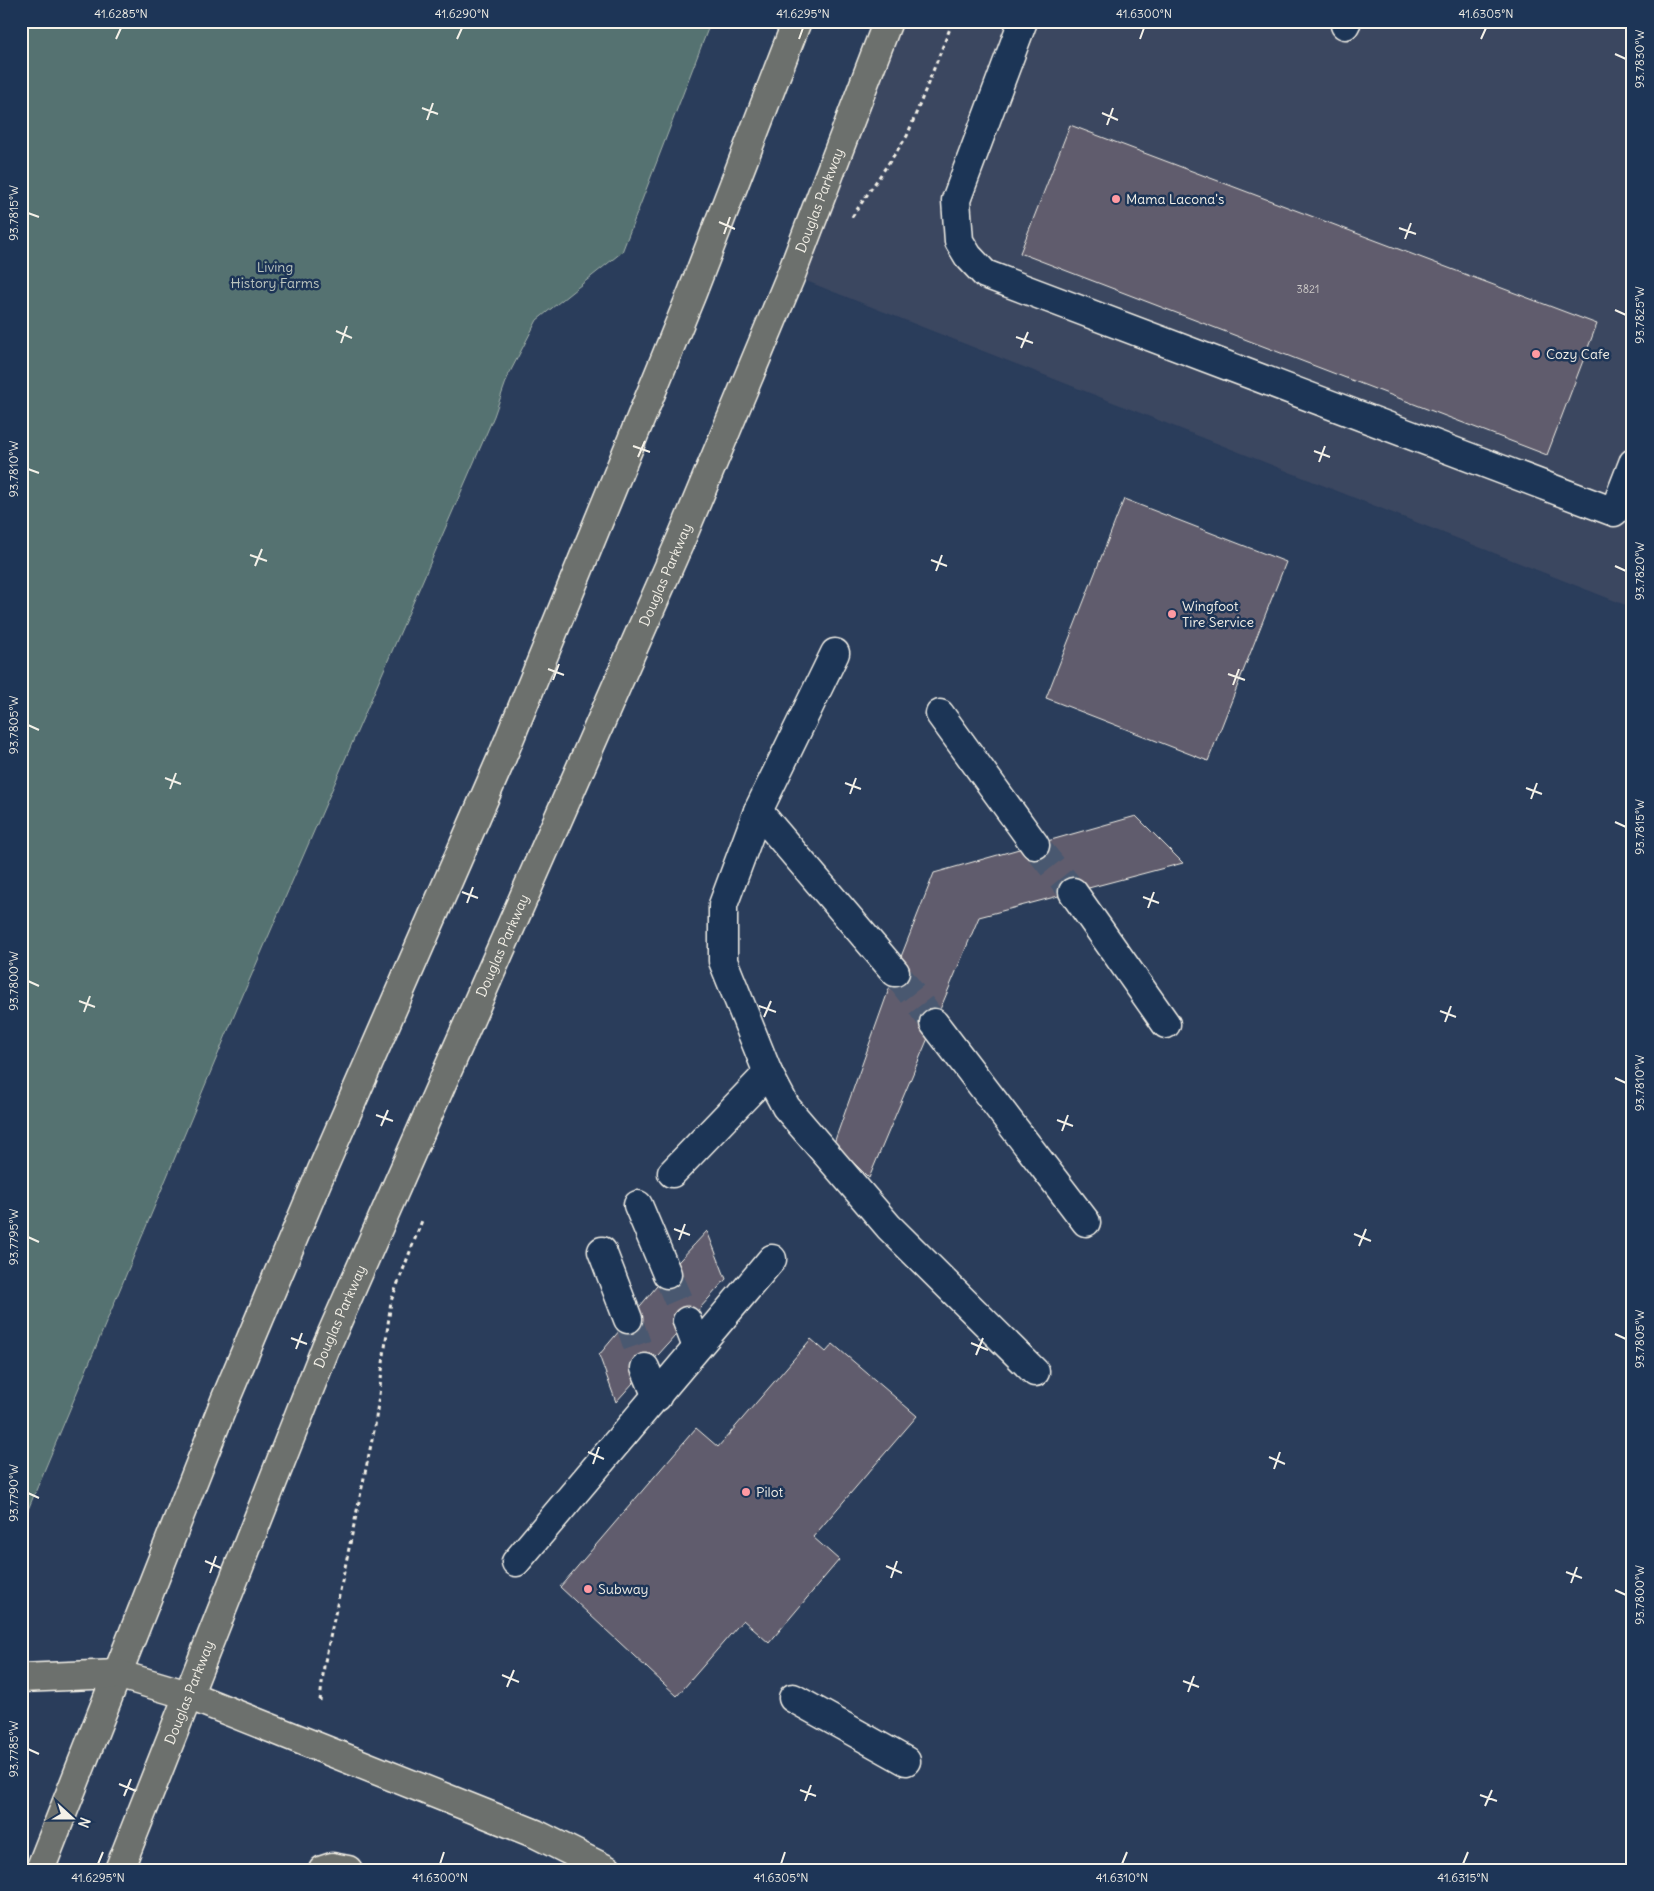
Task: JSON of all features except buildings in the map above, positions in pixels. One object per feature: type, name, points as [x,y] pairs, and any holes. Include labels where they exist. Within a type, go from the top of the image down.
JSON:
[{"type":"main road","points":[[40,1870],[226,1398],[504,753],[692,293],[796,21]]},
{"type":"main road","name":"Douglas Parkway","points":[[119,1870],[326,1347],[682,537],[791,275],[888,21]]},
{"type":"main road","points":[[21,1678],[117,1674],[188,1695],[536,1834],[608,1870]]},
{"type":"main road","points":[[323,1870],[332,1867],[348,1870]]},
{"type":"lane","points":[[1023,21],[956,200],[959,241],[968,256],[986,274],[1614,512],[1633,463]]},
{"type":"lane","points":[[834,653],[758,811],[723,905],[723,961],[768,1073],[786,1107],[889,1227],[1034,1372]]},
{"type":"lane","points":[[940,714],[1036,845]]},
{"type":"lane","points":[[758,811],[894,972]]},
{"type":"lane","points":[[1073,892],[1166,1024]]},
{"type":"lane","points":[[934,1023],[1086,1222]]},
{"type":"lane","points":[[672,1173],[768,1073]]},
{"type":"lane","points":[[638,1205],[667,1274]]},
{"type":"lane","points":[[602,1251],[628,1319]]},
{"type":"lane","points":[[516,1562],[772,1259]]},
{"type":"lane","points":[[687,1321],[697,1347]]},
{"type":"lane","points":[[645,1368],[657,1397]]},
{"type":"lane","points":[[793,1698],[906,1761]]},
{"type":"path","points":[[851,218],[907,136],[953,21]]},
{"type":"path","points":[[320,1701],[324,1666],[375,1426],[391,1302],[424,1214]]},
{"type":"shaded area","points":[[888,21],[1633,21],[1633,608],[791,275]]},
{"type":"green space","name":"Living History Farms","points":[[21,21],[711,21],[622,252],[537,320],[508,376],[494,416],[239,1004],[27,1512],[21,1513]]},
{"type":"tunnel","points":[[1035,845],[1073,892]]},
{"type":"tunnel","points":[[895,972],[934,1023]]},
{"type":"tunnel","points":[[667,1274],[687,1321]]},
{"type":"tunnel","points":[[628,1319],[645,1368]]},
{"type":"place","name":"Mama Lacona's","points":[[1116,199]]},
{"type":"place","name":"Cozy Cafe","points":[[1536,354]]},
{"type":"place","name":"Wingfoot Tire Service","points":[[1172,614]]},
{"type":"place","name":"Pilot","points":[[746,1492]]},
{"type":"place","name":"Subway","points":[[588,1589]]}]
